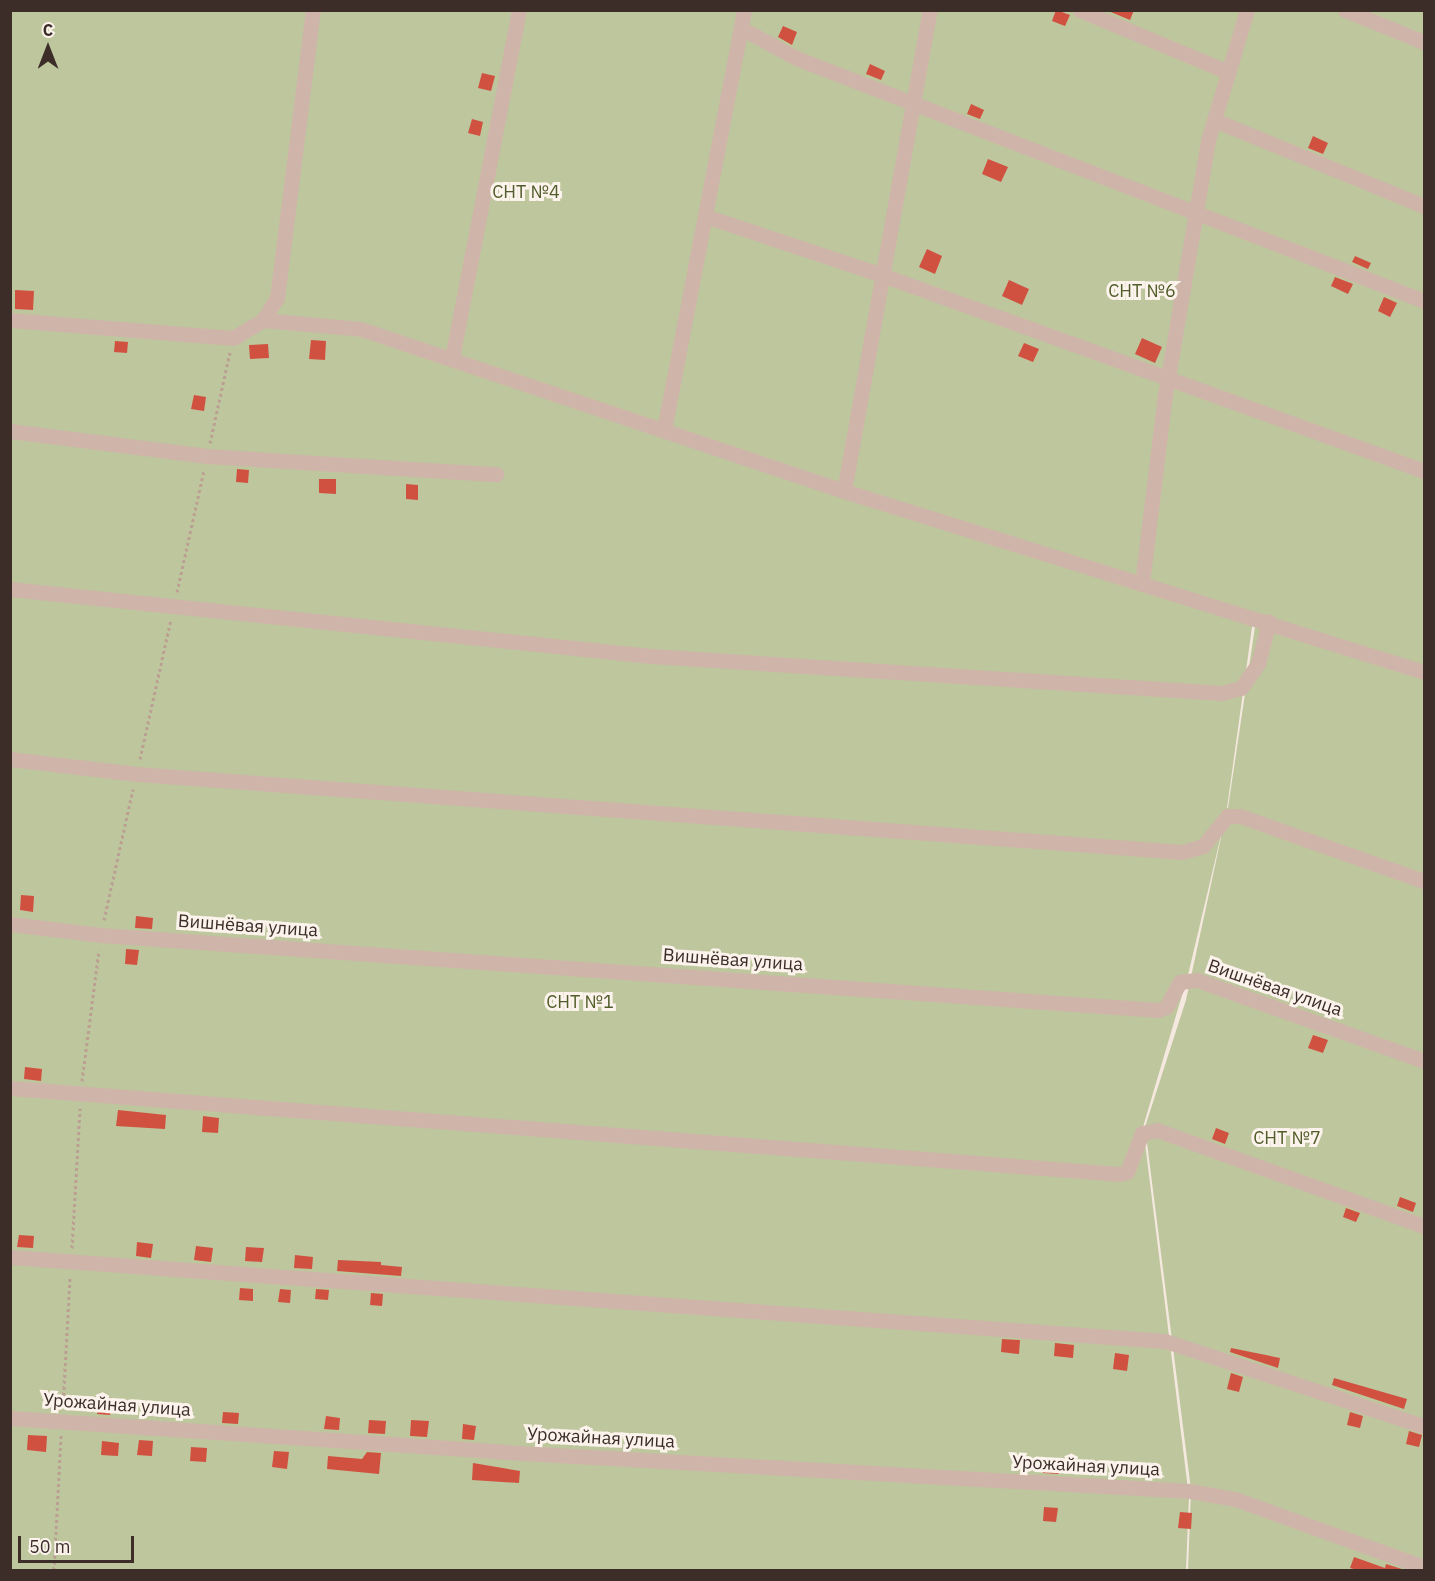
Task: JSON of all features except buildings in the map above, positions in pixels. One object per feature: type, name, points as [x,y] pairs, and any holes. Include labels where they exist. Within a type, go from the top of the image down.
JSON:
[{"type":"street","points":[[10,320],[233,338],[263,320],[277,298],[313,10]]},
{"type":"street","points":[[452,358],[519,10]]},
{"type":"street","points":[[664,430],[744,10]]},
{"type":"street","points":[[844,491],[930,10]]},
{"type":"street","points":[[1080,10],[1228,72]]},
{"type":"street","points":[[1142,584],[1168,378],[1195,214],[1214,120],[1247,10]]},
{"type":"street","points":[[1345,10],[1425,42]]},
{"type":"street","points":[[741,28],[796,58],[1425,301]]},
{"type":"street","points":[[1214,120],[1425,206]]},
{"type":"street","points":[[705,216],[882,275],[1425,471]]},
{"type":"street","points":[[263,320],[361,329],[844,491],[1269,621],[1425,672]]},
{"type":"street","points":[[10,431],[207,456],[496,474]]},
{"type":"street","points":[[10,589],[651,656],[1222,693],[1241,688],[1258,664],[1269,621]]},
{"type":"street","points":[[10,759],[137,774],[1182,852],[1203,846],[1227,816],[1240,816],[1425,881]]},
{"type":"street","name":"Вишнёвая улица","points":[[10,924],[113,936],[1158,1010],[1166,1007],[1180,982],[1197,980],[1425,1061]]},
{"type":"street","points":[[10,1088],[1119,1174],[1127,1172],[1142,1134],[1157,1130],[1425,1226]]},
{"type":"street","points":[[10,1257],[1165,1341],[1425,1426]]},
{"type":"street","name":"Урожайная улица","points":[[10,1418],[504,1452],[1190,1491],[1235,1499],[1425,1567]]},
{"type":"green space","name":"СНТ №1","points":[[11,11],[1424,11],[1424,1570],[1188,1570],[1191,1490],[1145,1127],[1186,1000],[1227,810],[1188,975],[1143,1127],[1189,1497],[1186,1570],[11,1570]],"holes":[[[1253,620],[1256,620],[1228,808],[1227,808]]]},
{"type":"park label","name":"СНТ №4","points":[[526,192]]},
{"type":"park label","name":"СНТ №6","points":[[1142,291]]},
{"type":"park label","name":"СНТ №7","points":[[1287,1138]]}]
